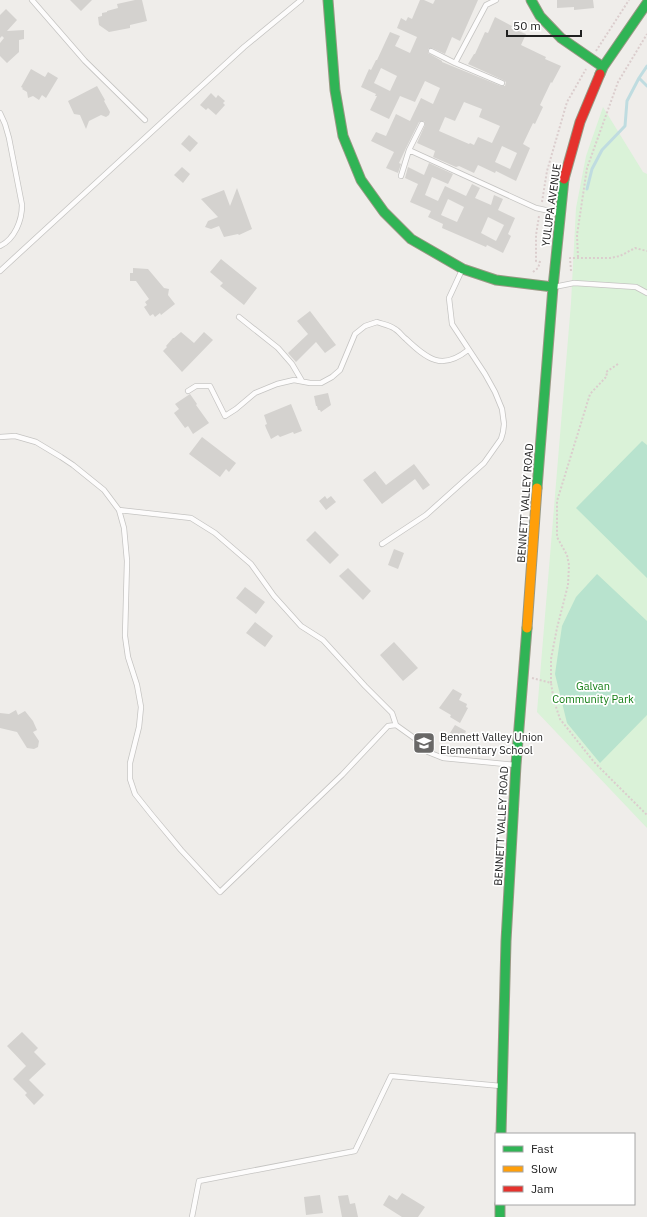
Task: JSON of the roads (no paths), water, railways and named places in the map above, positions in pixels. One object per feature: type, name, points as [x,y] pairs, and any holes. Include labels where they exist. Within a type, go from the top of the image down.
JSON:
[{"type":"street","points":[[328,0],[335,90],[343,136],[361,180],[384,212],[412,239],[463,268],[496,280],[553,287]]},
{"type":"street","points":[[531,0],[540,16],[562,38],[603,68]]},
{"type":"street","name":"YULUPA AVENUE","points":[[553,287],[564,176],[578,129],[603,68],[647,2]]},
{"type":"street","name":"BENNETT VALLEY ROAD","points":[[501,1133],[501,1086],[506,941],[516,765],[553,287]]},
{"type":"street","points":[[500,1205],[500,1217]]},
{"type":"lane","points":[[32,0],[85,61],[145,120]]},
{"type":"lane","points":[[0,271],[244,47],[301,0]]},
{"type":"lane","points":[[455,63],[486,5],[496,0]]},
{"type":"lane","points":[[431,50],[455,63],[502,83]]},
{"type":"lane","points":[[0,112],[9,138],[22,205],[22,212],[16,230],[6,244],[0,246]]},
{"type":"lane","points":[[401,176],[409,150],[422,124]]},
{"type":"lane","points":[[409,150],[536,208],[560,213]]},
{"type":"lane","points":[[382,544],[426,515],[484,462],[501,439],[504,424],[502,409],[485,374],[452,324],[450,298],[463,268]]},
{"type":"lane","points":[[553,287],[574,283],[636,288],[647,293]]},
{"type":"lane","points":[[239,317],[278,348],[292,364],[302,381]]},
{"type":"lane","points":[[188,391],[196,386],[210,386],[225,416],[255,393],[277,384],[294,380],[310,383],[321,382],[332,377],[340,370],[355,334],[365,326],[377,322],[394,328],[419,352],[432,360],[446,361],[461,356],[468,350]]},
{"type":"lane","points":[[0,437],[15,436],[36,442],[61,457],[104,490],[119,510],[124,528],[127,561],[125,636],[128,657],[137,686],[141,707],[139,726],[130,762],[130,779],[135,794],[181,850],[220,892],[342,775],[388,726],[396,725]]},
{"type":"lane","points":[[119,510],[191,518],[215,533],[251,564],[274,596],[301,626],[323,640],[392,713],[396,725],[417,740],[428,752],[443,758],[516,765]]},
{"type":"lane","points":[[192,1217],[199,1181],[355,1151],[391,1076],[501,1086]]},
{"type":"waterway","points":[[647,66],[639,78],[647,86]]},
{"type":"waterway","points":[[587,189],[592,169],[602,150],[625,126],[627,101],[639,78]]},
{"type":"place","name":"Bennett Valley Union Elementary School","points":[[424,743]]},
{"type":"park label","name":"Galvan Community Park","points":[[593,692]]}]
